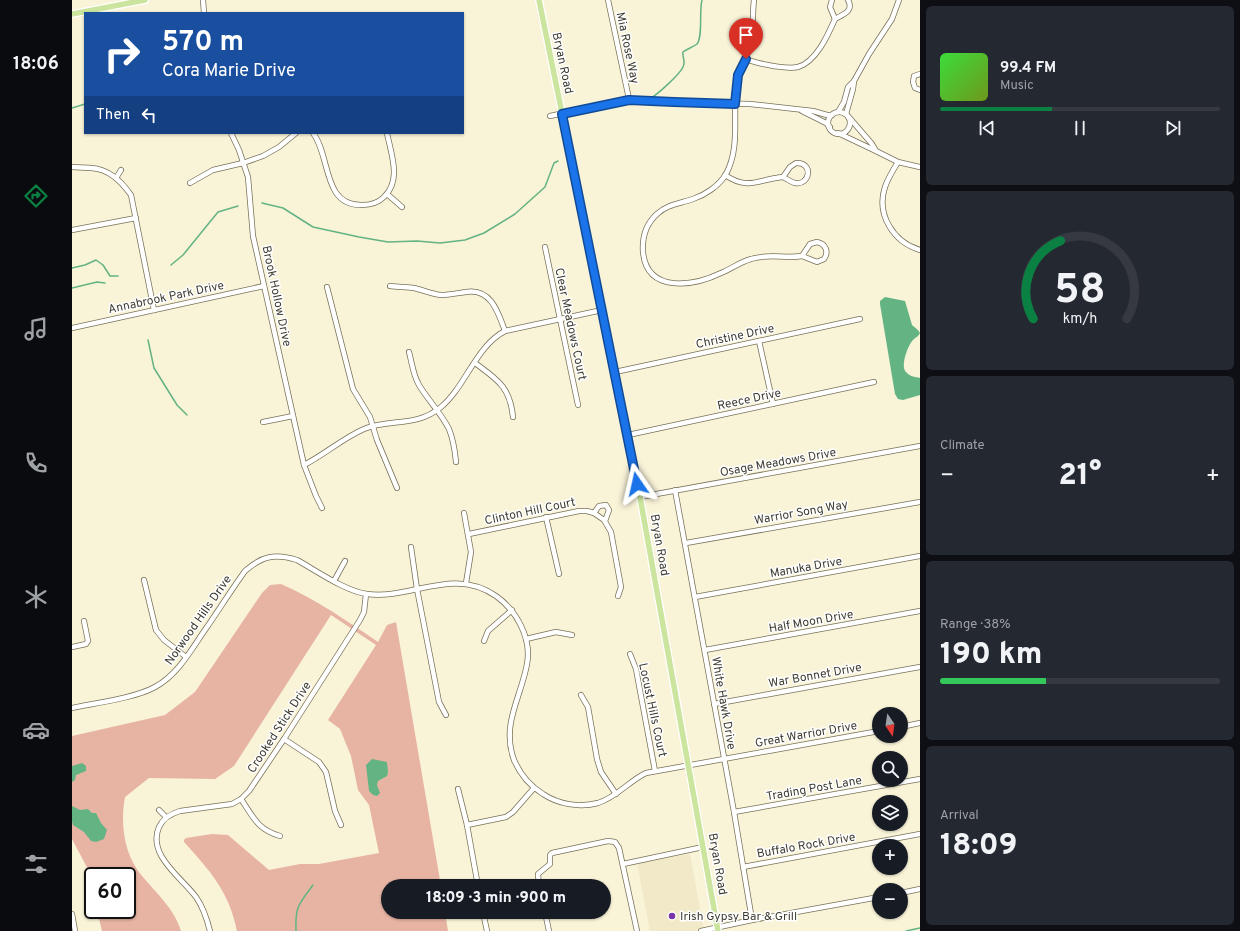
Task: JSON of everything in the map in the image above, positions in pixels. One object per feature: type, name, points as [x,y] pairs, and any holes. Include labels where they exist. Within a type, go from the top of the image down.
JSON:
[{"type":"main road","points":[[72,14],[145,0]]},
{"type":"main road","name":"Bryan Road","points":[[539,0],[640,497],[718,929]]},
{"type":"street","points":[[203,0],[204,12]]},
{"type":"street","name":"Mia Rose Way","points":[[608,0],[629,100]]},
{"type":"street","points":[[754,0],[752,35],[746,59],[738,75],[735,104],[735,145],[732,161],[725,175],[708,192],[693,199],[668,206],[654,217],[646,229],[643,242],[645,262],[655,277],[666,282],[682,283],[709,278],[742,262],[772,255],[802,256],[814,262],[820,262],[826,257],[826,248],[820,242],[813,243],[802,256]]},
{"type":"street","points":[[832,0],[830,7],[835,19]]},
{"type":"street","points":[[746,59],[756,63],[786,68],[803,65],[811,59],[820,47],[835,19],[845,14],[849,10],[850,3],[848,0]]},
{"type":"street","points":[[550,116],[629,100],[775,106],[832,115],[838,112],[844,102],[848,87],[854,81],[869,54],[892,19],[899,0]]},
{"type":"street","points":[[920,74],[914,76],[912,82],[915,88],[920,90]]},
{"type":"street","points":[[846,115],[854,89],[854,81]]},
{"type":"street","points":[[800,110],[826,123],[833,131],[898,162],[920,167]]},
{"type":"street","points":[[838,112],[846,115],[872,144],[876,151]]},
{"type":"street","points":[[830,127],[829,122],[832,115]]},
{"type":"street","points":[[838,133],[844,132],[849,128],[850,121],[846,115]]},
{"type":"street","name":"Brook Hollow Drive","points":[[231,134],[243,163],[249,188],[253,236],[304,465],[322,508]]},
{"type":"street","points":[[190,183],[213,170],[243,163],[262,156],[279,147],[295,134]]},
{"type":"street","points":[[314,134],[322,153],[330,184],[334,192],[349,204],[370,205],[380,200],[392,188],[395,172],[387,134]]},
{"type":"street","points":[[898,162],[885,188],[883,205],[884,213],[891,230],[897,237],[907,245],[920,250]]},
{"type":"street","points":[[725,175],[744,184],[750,184],[770,178],[783,177],[799,183],[807,178],[807,168],[802,164],[796,163],[790,167],[783,177]]},
{"type":"street","points":[[72,167],[89,167],[100,169],[116,178],[123,184],[131,196],[154,310]]},
{"type":"street","points":[[116,178],[121,170]]},
{"type":"street","points":[[387,194],[402,207]]},
{"type":"street","points":[[72,230],[136,218]]},
{"type":"street","name":"Clear Meadows Court","points":[[545,247],[578,405]]},
{"type":"street","name":"Annabrook Park Drive","points":[[72,328],[264,286]]},
{"type":"street","points":[[390,286],[412,288],[441,295],[473,291],[487,296],[494,304],[505,331]]},
{"type":"street","points":[[327,287],[353,389],[370,417],[383,457],[397,488]]},
{"type":"street","points":[[304,465],[323,455],[358,432],[373,426],[416,420],[429,416],[445,403],[497,335],[505,331],[602,310]]},
{"type":"street","name":"Christine Drive","points":[[614,372],[860,319]]},
{"type":"street","points":[[759,341],[773,404]]},
{"type":"street","points":[[409,352],[418,384],[449,429],[453,441],[456,462]]},
{"type":"street","points":[[475,363],[503,386],[510,396],[513,417]]},
{"type":"street","name":"Reece Drive","points":[[628,435],[874,382]]},
{"type":"street","points":[[263,422],[293,416]]},
{"type":"street","name":"Osage Meadows Drive","points":[[640,497],[920,446]]},
{"type":"street","name":"White Hawk Drive","points":[[675,490],[686,543],[752,920]]},
{"type":"street","name":"Warrior Song Way","points":[[686,543],[920,502]]},
{"type":"street","name":"Clinton Hill Court","points":[[469,534],[583,510],[594,513],[599,506],[606,505],[609,510],[605,521],[611,532],[621,587],[618,596]]},
{"type":"street","points":[[464,513],[469,534],[470,552],[466,583]]},
{"type":"street","points":[[594,513],[605,521]]},
{"type":"street","points":[[546,517],[559,574]]},
{"type":"street","points":[[411,547],[417,589],[439,702],[446,715]]},
{"type":"street","name":"Norwood Hills Drive","points":[[72,708],[136,695],[152,688],[171,676],[186,657],[245,571],[258,560],[276,556],[287,557],[297,560],[350,590],[366,594],[388,594],[445,584],[466,583],[480,587],[496,596],[512,610],[521,625],[526,639],[527,664],[511,719],[509,741],[511,751],[518,770],[534,788],[550,799],[578,805],[597,803],[616,794],[638,777],[646,773],[688,765]]},
{"type":"street","name":"Manuka Drive","points":[[695,597],[920,556]]},
{"type":"street","points":[[334,581],[345,561]]},
{"type":"street","points":[[144,580],[156,630],[164,640],[186,657]]},
{"type":"street","name":"Crooked Stick Drive","points":[[241,799],[249,791],[284,739],[360,620],[364,612],[366,594]]},
{"type":"street","points":[[484,641],[488,631],[512,610]]},
{"type":"street","name":"Half Moon Drive","points":[[705,650],[920,611]]},
{"type":"street","points":[[72,647],[86,644],[88,641],[84,621]]},
{"type":"street","points":[[526,639],[556,632],[572,635]]},
{"type":"street","name":"Locust Hills Court","points":[[630,654],[636,668],[655,771]]},
{"type":"street","name":"War Bonnet Drive","points":[[714,704],[920,667]]},
{"type":"street","points":[[582,695],[588,707],[597,759],[601,772],[616,794]]},
{"type":"street","points":[[908,726],[920,723]]},
{"type":"street","name":"Great Warrior Drive","points":[[688,765],[872,732]]},
{"type":"street","points":[[284,739],[323,766],[326,772],[335,811],[341,824]]},
{"type":"street","name":"Trading Post Lane","points":[[734,812],[920,780]]},
{"type":"street","points":[[458,788],[467,825],[477,879]]},
{"type":"street","points":[[467,825],[506,817],[513,812],[534,788]]},
{"type":"street","points":[[210,931],[196,898],[160,855],[156,845],[156,833],[161,822],[172,813],[232,804],[241,799],[259,825],[269,832],[280,836]]},
{"type":"street","points":[[159,810],[166,817]]},
{"type":"street","name":"Buffalo Rock Drive","points":[[743,867],[920,834]]},
{"type":"street","points":[[538,879],[538,874],[550,864],[550,856],[552,853],[610,841],[615,842],[618,845],[623,864],[637,931]]},
{"type":"street","points":[[623,864],[703,847]]},
{"type":"street","points":[[908,892],[920,889]]},
{"type":"street","points":[[700,931],[718,929],[752,920],[872,898]]},
{"type":"street","points":[[72,914],[75,931]]},
{"type":"street","points":[[484,919],[487,931]]},
{"type":"street","points":[[546,919],[549,931]]},
{"type":"shaded area","points":[[885,297],[905,301],[912,325],[920,333],[909,346],[905,356],[904,369],[912,376],[920,378],[920,395],[903,400],[898,399],[895,394],[880,304],[880,301]]},
{"type":"shaded area","points":[[281,584],[319,603],[378,642],[387,625],[396,622],[440,879],[381,879],[381,919],[446,919],[448,931],[237,931],[224,893],[210,872],[184,842],[186,838],[212,834],[228,835],[269,870],[300,864],[319,864],[379,853],[369,805],[358,790],[351,756],[340,729],[328,720],[376,645],[331,615],[234,766],[215,779],[149,778],[125,797],[123,828],[127,849],[135,867],[87,867],[72,839],[72,736],[165,715],[195,692],[262,593],[270,585]]},
{"type":"shaded area","points":[[372,759],[387,762],[387,776],[378,781],[377,785],[380,793],[377,796],[373,795],[369,791],[366,765]]},
{"type":"shaded area","points":[[82,763],[86,766],[86,771],[76,775],[75,780],[72,782],[72,766]]},
{"type":"shaded area","points":[[72,806],[80,810],[88,809],[92,813],[96,813],[101,823],[107,830],[104,839],[96,842],[91,841],[84,832],[73,825]]},
{"type":"shaded area","points":[[690,854],[704,931],[650,931],[637,863]]},
{"type":"shaded area","points":[[136,868],[170,908],[181,931],[102,931],[99,919],[136,919]]},
{"type":"waterway","points":[[651,98],[678,74],[684,63],[683,52],[697,44],[699,41],[702,0]]},
{"type":"waterway","points":[[72,108],[84,104]]},
{"type":"waterway","points":[[262,203],[283,208],[313,227],[359,237],[388,242],[417,241],[440,243],[465,240],[484,233],[515,214],[545,187],[554,163],[558,161]]},
{"type":"waterway","points":[[171,265],[183,255],[218,212],[238,206]]},
{"type":"waterway","points":[[72,268],[85,265],[96,260],[103,265],[110,276],[118,276]]},
{"type":"waterway","points":[[72,288],[97,282],[105,283]]},
{"type":"waterway","points":[[148,340],[154,368],[177,405],[187,415]]},
{"type":"waterway","points":[[296,931],[297,910],[313,885]]},
{"type":"waterway","points":[[906,931],[920,928]]},
{"type":"place","name":"Irish Gypsy Bar & Grill","points":[[672,916]]},
{"type":"route","points":[[637,484],[562,114],[629,100],[735,104],[738,75],[746,59]]}]
